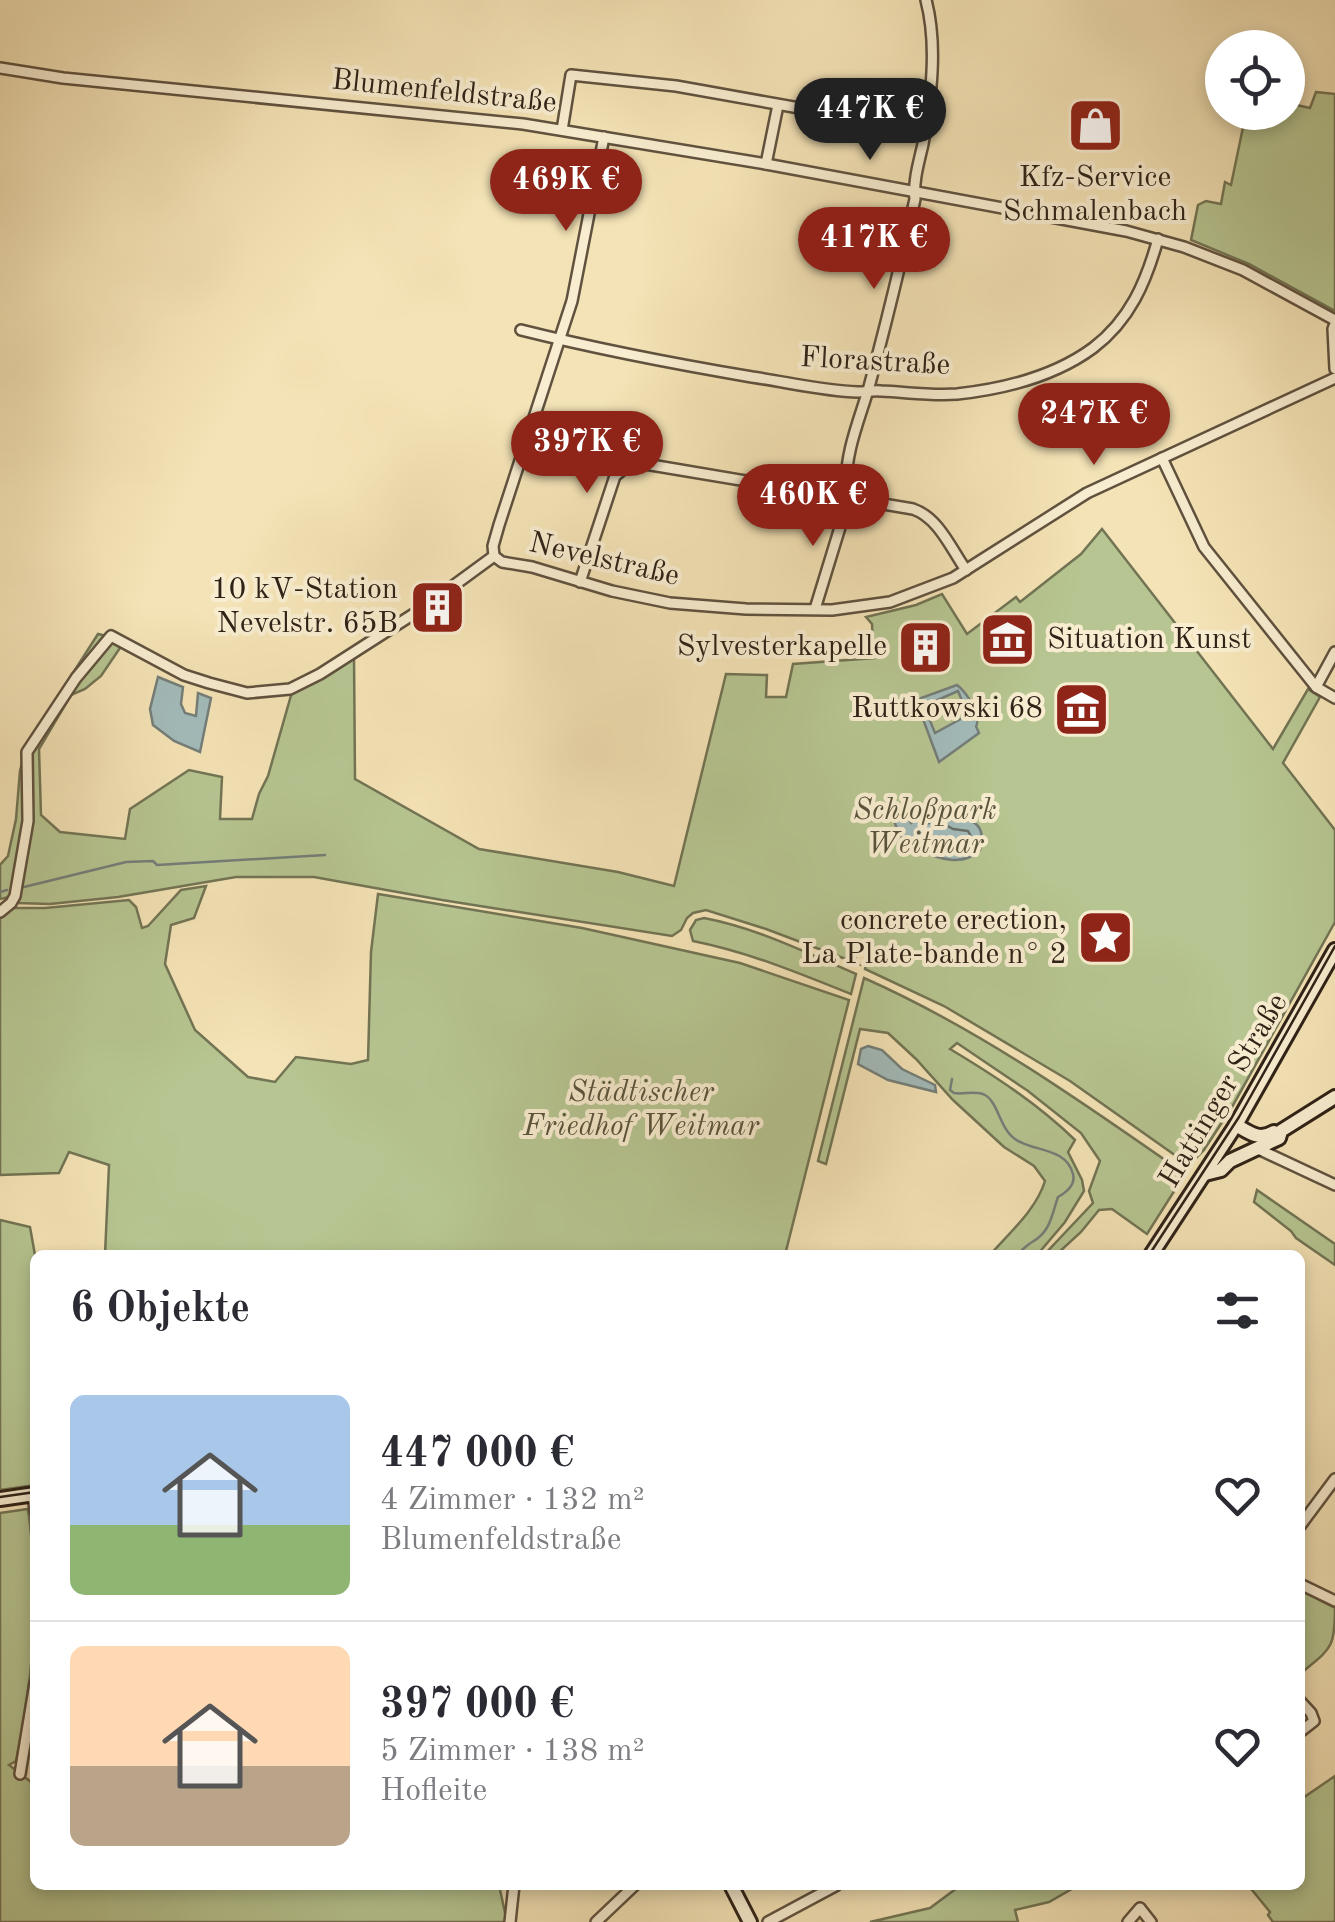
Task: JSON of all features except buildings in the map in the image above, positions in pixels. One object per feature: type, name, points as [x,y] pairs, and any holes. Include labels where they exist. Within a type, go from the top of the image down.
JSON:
[{"type":"main road","name":"Hattinger Straße","points":[[1154,1250],[1233,1130],[1335,950]]},
{"type":"main road","points":[[1233,1130],[1256,1136],[1281,1132],[1335,1097]]},
{"type":"main road","points":[[1233,1130],[1244,1144],[1256,1148]]},
{"type":"main road","points":[[1206,1174],[1221,1170],[1230,1161],[1278,1138],[1281,1132]]},
{"type":"main road","points":[[0,1499],[30,1495]]},
{"type":"main road","points":[[734,1890],[750,1922]]},
{"type":"street","points":[[846,485],[846,458],[868,391],[915,199],[932,62],[926,0]]},
{"type":"street","name":"Blumenfeldstraße","points":[[0,68],[490,120],[914,192],[1158,239],[1243,270],[1335,322]]},
{"type":"street","points":[[562,130],[571,75],[676,86],[816,111]]},
{"type":"street","points":[[766,164],[778,105]]},
{"type":"street","points":[[494,556],[502,516],[572,300],[604,137]]},
{"type":"street","name":"Florastraße","points":[[521,330],[702,368],[806,385],[858,392],[956,394],[1042,374],[1072,361],[1100,342],[1129,310],[1148,275],[1158,239]]},
{"type":"street","points":[[1335,322],[1335,369]]},
{"type":"street","name":"Nevelstraße","points":[[0,912],[15,896],[25,842],[30,746],[76,678],[111,636],[184,675],[209,683],[248,693],[290,689],[422,608],[494,556],[502,562],[670,603],[746,610],[815,610],[890,602],[940,585],[1087,493],[1335,378]]},
{"type":"street","points":[[1162,458],[1204,547],[1316,688],[1335,698]]},
{"type":"street","points":[[580,582],[618,472],[645,464],[921,512],[936,524],[966,570]]},
{"type":"street","points":[[815,610],[849,498]]},
{"type":"street","points":[[1316,688],[1335,652]]},
{"type":"street","points":[[1256,1148],[1335,1185]]},
{"type":"street","points":[[1305,1519],[1335,1480]]},
{"type":"street","points":[[1305,1586],[1335,1601]]},
{"type":"street","points":[[1305,1707],[1314,1717],[1305,1728]]},
{"type":"street","points":[[20,1774],[30,1714]]},
{"type":"street","points":[[510,1922],[513,1890]]},
{"type":"street","points":[[596,1922],[630,1890]]},
{"type":"street","points":[[768,1922],[829,1890]]},
{"type":"street","points":[[1128,1922],[1140,1908],[1151,1922]]},
{"type":"green space","points":[[1316,92],[1335,94],[1335,311],[1249,264],[1191,240],[1198,205],[1206,201],[1221,204],[1225,182],[1231,185],[1242,130],[1305,130],[1305,107],[1310,108]]},
{"type":"green space","name":"Schloßpark Weitmar","points":[[1102,529],[1273,749],[1308,689],[1320,697],[1283,763],[1335,830],[1335,922],[1232,1107],[1204,1150],[1189,1165],[1070,1081],[944,1006],[865,969],[869,952],[846,941],[859,964],[706,910],[693,913],[672,936],[314,877],[236,877],[50,904],[0,899],[0,865],[8,856],[26,746],[98,634],[122,645],[101,676],[71,695],[39,749],[41,815],[60,832],[125,839],[130,809],[189,770],[222,777],[220,819],[252,819],[292,692],[317,682],[354,657],[355,779],[479,849],[618,872],[674,886],[726,674],[767,675],[766,697],[786,697],[793,664],[874,658],[872,624],[866,617],[942,594],[967,634],[1016,597],[1020,602],[1081,554]]},
{"type":"green space","name":"Städtischer Friedhof Weitmar","points":[[206,886],[194,918],[171,925],[165,964],[195,1030],[248,1077],[275,1082],[296,1057],[351,1064],[368,1060],[371,952],[378,894],[582,928],[740,963],[849,1000],[786,1250],[105,1250],[109,1165],[69,1152],[59,1173],[0,1175],[0,911],[129,900],[136,907],[142,928],[181,890]]},
{"type":"green space","points":[[704,918],[762,935],[856,974],[851,994],[753,957],[693,941],[690,930],[696,920]]},
{"type":"green space","points":[[864,978],[989,1043],[1185,1174],[1147,1234],[1112,1209],[1099,1210],[1061,1250],[1049,1250],[1093,1203],[1089,1191],[1100,1161],[1081,1133],[957,1043],[950,1049],[1016,1091],[1075,1140],[1068,1152],[1084,1191],[1065,1222],[1041,1250],[994,1250],[1029,1211],[1045,1181],[1034,1166],[1004,1147],[953,1100],[888,1033],[860,1029],[826,1164],[818,1161]]},
{"type":"green space","points":[[1257,1190],[1335,1244],[1335,1265],[1254,1202]]},
{"type":"green space","points":[[0,1220],[30,1227],[34,1250],[30,1250],[30,1486],[0,1490]]},
{"type":"green space","points":[[28,1509],[30,1525],[30,1674],[16,1761],[9,1765],[30,1781],[30,1890],[500,1890],[507,1922],[0,1922],[0,1513]]},
{"type":"green space","points":[[1305,1593],[1335,1608],[1332,1640],[1305,1670]]},
{"type":"green space","points":[[1335,1776],[1335,1922],[1273,1922],[1252,1890],[1305,1890],[1305,1797]]},
{"type":"green space","points":[[954,1890],[1070,1890],[1049,1902],[1015,1910],[1018,1922],[870,1922],[930,1908]]},
{"type":"water","points":[[158,677],[183,687],[181,704],[185,713],[196,716],[198,693],[211,698],[200,752],[174,741],[153,725],[150,709]]},
{"type":"water","points":[[957,685],[975,709],[979,733],[939,762],[917,703]],"holes":[[[958,691],[968,715],[935,733],[924,706]]]},
{"type":"water","points":[[902,808],[911,823],[931,810],[971,821],[981,833],[980,850],[951,860],[910,847],[895,824],[892,813]]},
{"type":"water","points":[[868,1046],[882,1050],[902,1069],[935,1085],[936,1092],[888,1080],[858,1064],[861,1049]]},
{"type":"waterway","points":[[24,887],[126,862],[153,861],[157,865],[325,855]]},
{"type":"waterway","points":[[0,892],[7,890]]},
{"type":"waterway","points":[[952,1079],[950,1090],[985,1095],[1010,1135],[1056,1154],[1073,1174],[1072,1185],[1058,1197],[1046,1229],[1022,1250]]},
{"type":"tram line","points":[[1152,1250],[1239,1117],[1335,946]]},
{"type":"tram line","points":[[0,1497],[30,1493]]},
{"type":"place","name":"Kfz-Service Schmalenbach","points":[[1095,126]]},
{"type":"place","name":"10 kV-Station Nevelstr. 65B","points":[[437,607]]},
{"type":"place","name":"Situation Kunst","points":[[1008,640]]},
{"type":"place","name":"Sylvesterkapelle","points":[[926,647]]},
{"type":"place","name":"Ruttkowski 68","points":[[1082,709]]},
{"type":"place","name":"concrete erection, La Plate-bande n° 2","points":[[1106,938]]}]
